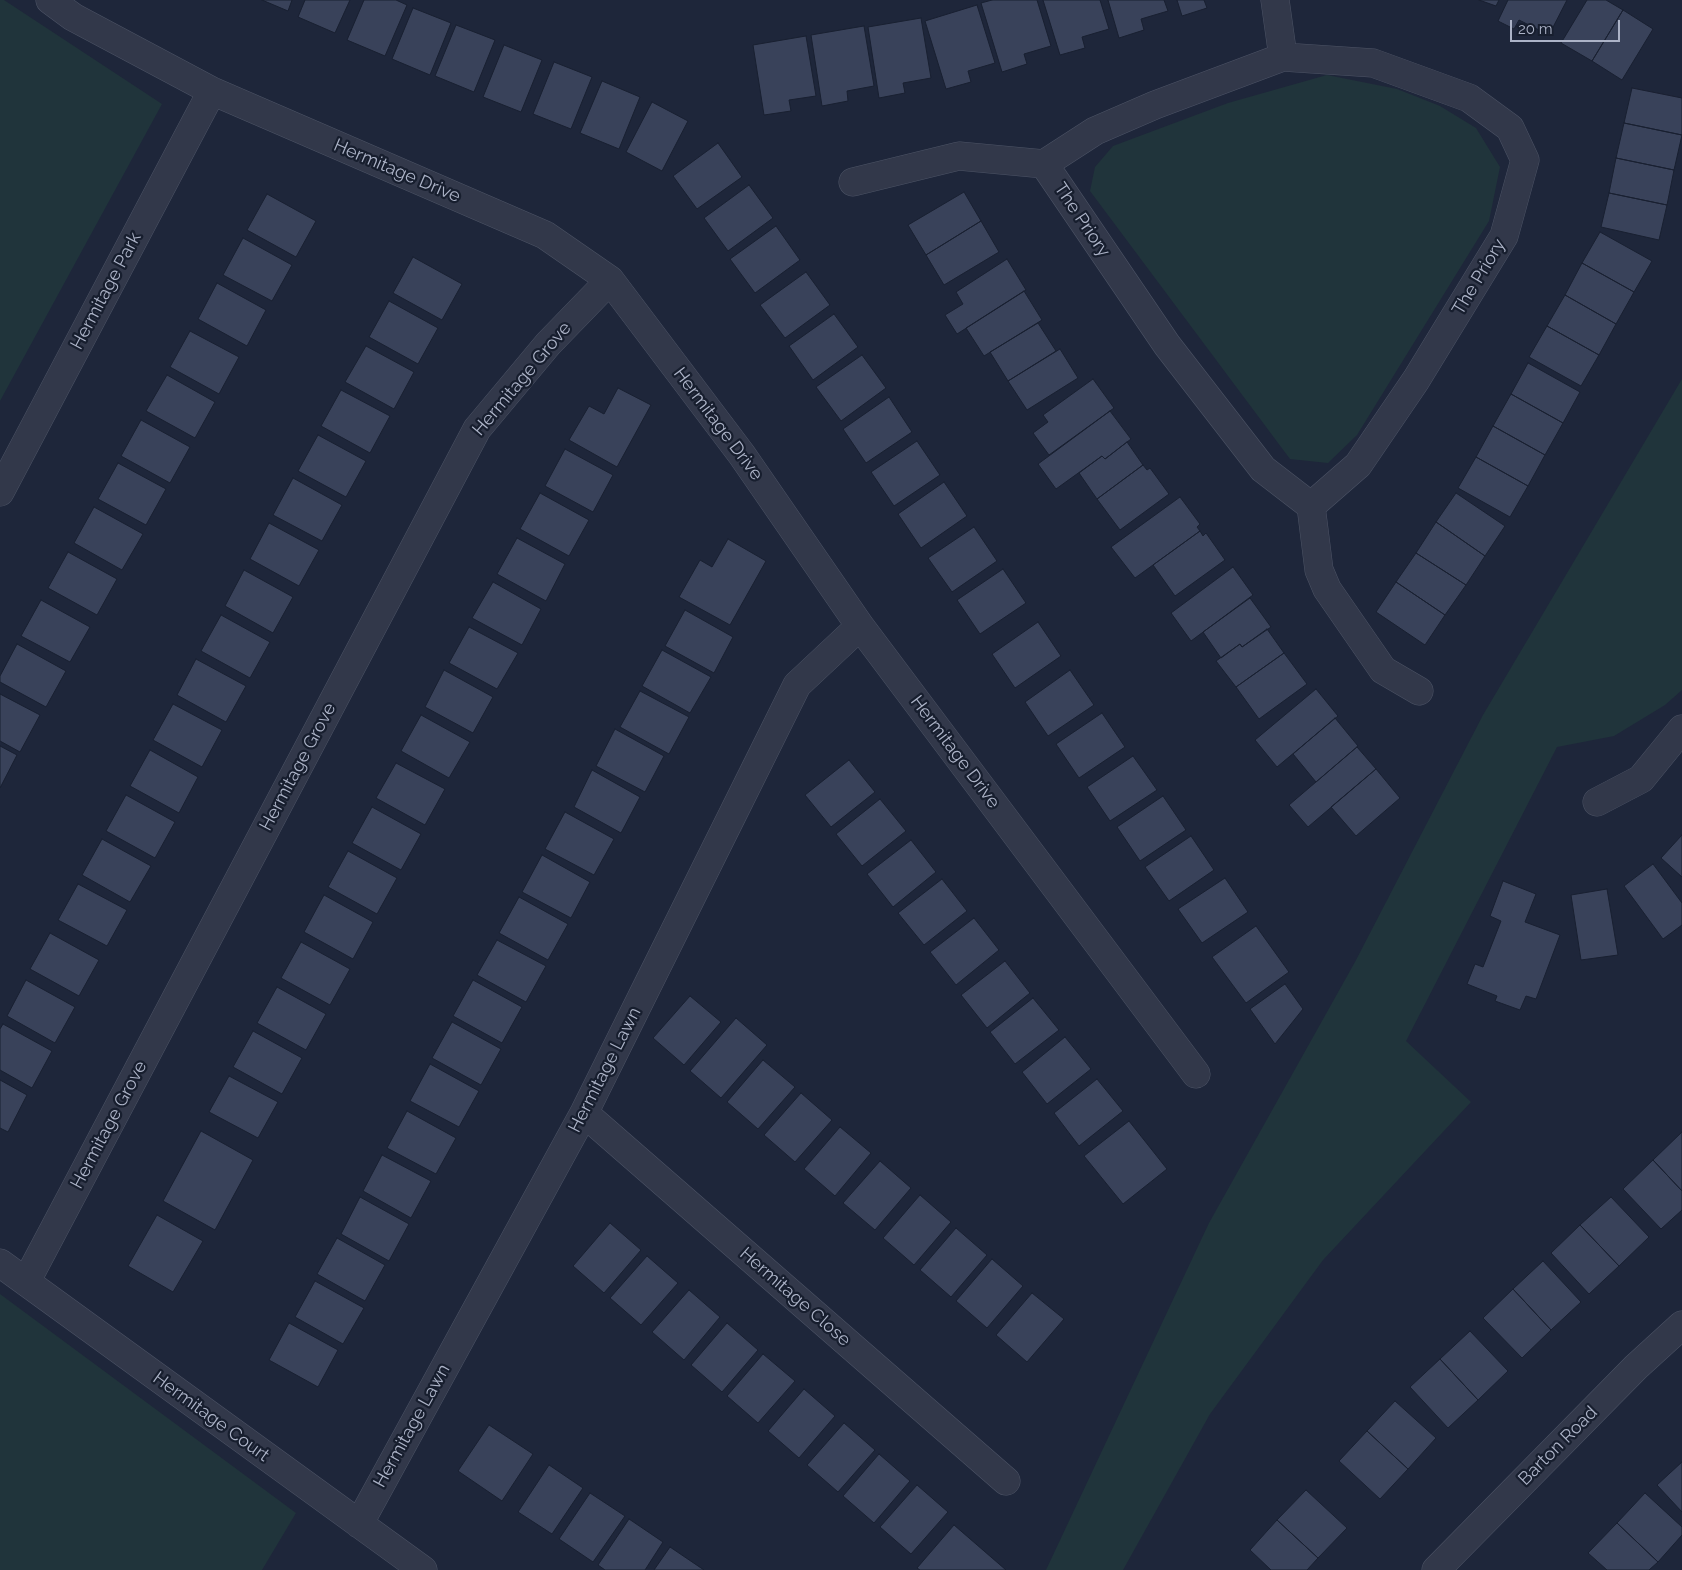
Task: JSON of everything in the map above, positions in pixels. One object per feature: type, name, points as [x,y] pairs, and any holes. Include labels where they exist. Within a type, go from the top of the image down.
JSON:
[{"type":"street","name":"Hermitage Drive","points":[[50,0],[73,17],[212,91],[545,235],[610,280],[742,455],[860,626],[1196,1074]]},
{"type":"street","points":[[1275,0],[1283,57]]},
{"type":"street","name":"The Priory","points":[[853,182],[958,156],[1044,164],[1104,128],[1155,105],[1283,57],[1373,63],[1469,98],[1510,128],[1525,160],[1504,236],[1416,380],[1358,465],[1311,506],[1263,469],[1167,345],[1044,164]]},
{"type":"street","name":"Hermitage Park","points":[[0,492],[212,91]]},
{"type":"street","name":"Hermitage Grove","points":[[26,1282],[477,429],[548,344],[610,280]]},
{"type":"street","points":[[1311,506],[1319,570],[1327,589],[1383,670],[1419,692]]},
{"type":"street","name":"Hermitage Lawn","points":[[359,1524],[584,1113],[797,685],[860,626]]},
{"type":"street","points":[[1597,802],[1641,779],[1682,730]]},
{"type":"street","name":"Hermitage Close","points":[[584,1113],[1006,1481]]},
{"type":"street","name":"Hermitage Court","points":[[0,1263],[423,1570]]},
{"type":"street","name":"Barton Road","points":[[1436,1570],[1636,1367],[1682,1325]]},
{"type":"shaded area","points":[[0,0],[4,0],[162,104],[0,401]]},
{"type":"shaded area","points":[[1327,75],[1397,89],[1440,106],[1476,128],[1500,167],[1489,221],[1357,435],[1328,463],[1290,459],[1090,191],[1095,167],[1113,146],[1228,103]]},
{"type":"shaded area","points":[[1682,379],[1682,690],[1665,705],[1614,736],[1557,747],[1406,1041],[1471,1102],[1323,1260],[1210,1414],[1123,1570],[1046,1570],[1209,1223],[1355,962],[1483,715]]},
{"type":"shaded area","points":[[0,1294],[296,1513],[262,1570],[0,1570]]},
{"type":"building","points":[[262,0],[292,0],[288,11]]},
{"type":"building","points":[[305,0],[350,0],[335,33],[298,17]]},
{"type":"building","points":[[364,0],[396,0],[407,5],[385,56],[347,40]]},
{"type":"building","points":[[992,0],[1037,0],[1051,46],[1024,54],[1027,64],[1002,72],[981,3]]},
{"type":"building","points":[[1043,0],[1100,0],[1109,29],[1082,37],[1085,48],[1060,55]]},
{"type":"building","points":[[1108,0],[1164,0],[1168,11],[1141,19],[1144,30],[1119,38]]},
{"type":"building","points":[[1177,0],[1204,0],[1207,8],[1182,16]]},
{"type":"building","points":[[1479,0],[1499,0],[1496,6]]},
{"type":"building","points":[[1508,0],[1567,0],[1549,35],[1519,20],[1514,29],[1498,21]]},
{"type":"building","points":[[1587,0],[1606,0],[1623,10],[1592,61],[1561,43]]},
{"type":"building","points":[[977,5],[995,63],[968,71],[971,82],[946,89],[925,21]]},
{"type":"building","points":[[413,8],[451,23],[430,75],[392,59]]},
{"type":"building","points":[[1623,10],[1653,29],[1622,80],[1592,61]]},
{"type":"building","points":[[921,18],[931,78],[903,83],[905,93],[879,98],[868,27]]},
{"type":"building","points":[[456,25],[495,40],[474,92],[435,76]]},
{"type":"building","points":[[864,26],[874,86],[847,91],[848,101],[822,106],[811,35]]},
{"type":"building","points":[[806,36],[816,96],[789,100],[791,111],[764,115],[753,45]]},
{"type":"building","points":[[504,45],[542,60],[521,112],[483,97]]},
{"type":"building","points":[[554,62],[592,77],[571,129],[533,114]]},
{"type":"building","points":[[602,81],[640,97],[619,149],[580,133]]},
{"type":"building","points":[[1632,88],[1682,98],[1682,135],[1624,123]]},
{"type":"building","points":[[652,102],[688,121],[662,171],[626,152]]},
{"type":"building","points":[[1624,123],[1682,135],[1674,170],[1616,158]]},
{"type":"building","points":[[718,143],[742,177],[697,209],[673,176]]},
{"type":"building","points":[[1616,158],[1674,170],[1667,205],[1609,193]]},
{"type":"building","points":[[749,185],[773,218],[728,251],[704,218]]},
{"type":"building","points":[[964,192],[981,221],[926,255],[908,225]]},
{"type":"building","points":[[1609,193],[1667,205],[1659,240],[1601,227]]},
{"type":"building","points":[[267,194],[316,221],[296,257],[247,230]]},
{"type":"building","points":[[981,221],[999,252],[944,285],[926,255]]},
{"type":"building","points":[[776,226],[800,260],[755,293],[730,259]]},
{"type":"building","points":[[1600,232],[1652,261],[1634,292],[1582,263]]},
{"type":"building","points":[[243,238],[292,265],[272,301],[223,275]]},
{"type":"building","points":[[413,257],[462,284],[442,320],[393,293]]},
{"type":"building","points":[[1007,259],[1026,290],[957,334],[945,315],[963,304],[956,292]]},
{"type":"building","points":[[1582,263],[1634,292],[1616,324],[1565,295]]},
{"type":"building","points":[[806,272],[830,305],[785,338],[760,305]]},
{"type":"building","points":[[217,283],[266,310],[247,346],[198,319]]},
{"type":"building","points":[[1024,291],[1042,320],[984,356],[966,328]]},
{"type":"building","points":[[1565,295],[1616,324],[1599,355],[1547,326]]},
{"type":"building","points":[[389,301],[438,328],[418,364],[369,337]]},
{"type":"building","points":[[834,314],[858,347],[813,380],[789,346]]},
{"type":"building","points":[[1038,323],[1056,351],[1008,381],[990,352]]},
{"type":"building","points":[[1547,326],[1599,355],[1581,386],[1529,357]]},
{"type":"building","points":[[190,331],[239,357],[219,394],[170,367]]},
{"type":"building","points":[[366,346],[414,372],[394,409],[345,382]]},
{"type":"building","points":[[1060,349],[1078,378],[1027,410],[1008,381]]},
{"type":"building","points":[[862,355],[886,388],[841,421],[816,387]]},
{"type":"building","points":[[1528,363],[1580,392],[1563,423],[1511,394]]},
{"type":"building","points":[[167,375],[215,402],[195,438],[146,411]]},
{"type":"building","points":[[1093,379],[1114,408],[1049,455],[1033,433],[1048,422],[1043,415]]},
{"type":"building","points":[[618,388],[651,405],[617,467],[569,440],[589,406],[604,414]]},
{"type":"building","points":[[341,390],[390,416],[370,453],[321,426]]},
{"type":"building","points":[[1511,394],[1563,423],[1545,455],[1493,426]]},
{"type":"building","points":[[889,397],[912,432],[866,463],[843,429]]},
{"type":"building","points":[[1110,411],[1131,439],[1105,459],[1102,456],[1056,489],[1038,464]]},
{"type":"building","points":[[141,420],[190,447],[170,483],[121,456]]},
{"type":"building","points":[[1493,426],[1545,455],[1528,486],[1476,457]]},
{"type":"building","points":[[318,435],[366,461],[346,497],[298,471]]},
{"type":"building","points":[[917,441],[940,475],[894,506],[871,472]]},
{"type":"building","points":[[1127,442],[1143,465],[1097,499],[1079,473],[1102,456],[1105,459]]},
{"type":"building","points":[[565,449],[613,475],[593,512],[545,486]]},
{"type":"building","points":[[1476,457],[1528,486],[1510,517],[1458,488]]},
{"type":"building","points":[[118,463],[166,489],[146,525],[98,499]]},
{"type":"building","points":[[1143,465],[1147,470],[1150,468],[1169,494],[1120,530],[1097,499]]},
{"type":"building","points":[[293,478],[342,505],[322,541],[273,515]]},
{"type":"building","points":[[944,482],[967,516],[921,548],[898,514]]},
{"type":"building","points":[[540,493],[589,520],[569,556],[520,529]]},
{"type":"building","points":[[1456,493],[1505,526],[1485,556],[1436,522]]},
{"type":"building","points":[[1180,497],[1200,524],[1197,527],[1200,531],[1135,578],[1111,547]]},
{"type":"building","points":[[94,507],[143,534],[122,570],[74,543]]},
{"type":"building","points":[[1436,522],[1485,556],[1466,585],[1416,553]]},
{"type":"building","points":[[269,523],[319,550],[299,586],[250,559]]},
{"type":"building","points":[[974,527],[997,561],[952,592],[928,558]]},
{"type":"building","points":[[1200,531],[1203,536],[1206,533],[1225,560],[1175,596],[1153,565]]},
{"type":"building","points":[[517,538],[565,564],[546,601],[497,574]]},
{"type":"building","points":[[728,539],[766,561],[730,625],[679,597],[700,560],[712,567]]},
{"type":"building","points":[[68,552],[117,579],[97,615],[48,588]]},
{"type":"building","points":[[1416,553],[1466,585],[1445,615],[1396,582]]},
{"type":"building","points":[[1233,567],[1253,595],[1191,641],[1171,613]]},
{"type":"building","points":[[1003,569],[1026,603],[980,634],[957,600]]},
{"type":"building","points":[[244,570],[293,597],[273,633],[225,606]]},
{"type":"building","points":[[493,582],[541,609],[522,645],[472,618]]},
{"type":"building","points":[[1396,582],[1445,615],[1425,645],[1376,612]]},
{"type":"building","points":[[1250,598],[1271,627],[1242,647],[1240,644],[1221,658],[1203,632]]},
{"type":"building","points":[[41,600],[90,627],[70,662],[21,636]]},
{"type":"building","points":[[685,610],[733,637],[714,673],[665,646]]},
{"type":"building","points":[[221,615],[270,642],[250,678],[201,651]]},
{"type":"building","points":[[1038,622],[1061,656],[1015,688],[992,654]]},
{"type":"building","points":[[469,627],[518,653],[497,689],[449,663]]},
{"type":"building","points":[[1267,629],[1284,653],[1236,687],[1216,661],[1240,644],[1242,647]]},
{"type":"building","points":[[17,644],[66,671],[46,707],[0,682],[0,676]]},
{"type":"building","points":[[662,650],[711,677],[690,713],[642,686]]},
{"type":"building","points":[[1284,653],[1307,684],[1259,719],[1236,687]]},
{"type":"building","points":[[196,659],[246,686],[226,722],[177,695]]},
{"type":"building","points":[[444,670],[493,697],[473,733],[425,707]]},
{"type":"building","points":[[1070,670],[1094,705],[1048,736],[1025,702]]},
{"type":"building","points":[[1316,689],[1338,716],[1277,767],[1255,740]]},
{"type":"building","points":[[640,691],[689,717],[669,754],[620,727]]},
{"type":"building","points":[[0,694],[40,715],[20,752],[0,741]]},
{"type":"building","points":[[173,704],[222,730],[202,767],[153,740]]},
{"type":"building","points":[[1102,713],[1125,747],[1079,778],[1056,744]]},
{"type":"building","points":[[421,715],[470,742],[449,778],[401,751]]},
{"type":"building","points":[[1335,718],[1358,746],[1316,782],[1293,754]]},
{"type":"building","points":[[615,729],[664,756],[645,792],[596,766]]},
{"type":"building","points":[[0,746],[17,755],[0,788]]},
{"type":"building","points":[[1357,747],[1376,769],[1308,827],[1289,805]]},
{"type":"building","points":[[150,750],[198,777],[179,813],[130,786]]},
{"type":"building","points":[[1133,756],[1157,790],[1110,821],[1087,787]]},
{"type":"building","points":[[849,760],[875,792],[831,827],[805,795]]},
{"type":"building","points":[[396,763],[445,789],[425,825],[376,798]]},
{"type":"building","points":[[1376,769],[1400,798],[1356,836],[1331,807]]},
{"type":"building","points":[[592,770],[640,797],[621,833],[574,807]]},
{"type":"building","points":[[126,795],[175,822],[155,858],[106,831]]},
{"type":"building","points":[[1163,796],[1186,830],[1140,861],[1117,827]]},
{"type":"building","points":[[880,799],[906,831],[862,866],[836,834]]},
{"type":"building","points":[[372,807],[421,834],[401,870],[352,843]]},
{"type":"building","points":[[565,812],[614,839],[594,875],[545,849]]},
{"type":"building","points":[[1682,835],[1682,877],[1661,858]]},
{"type":"building","points":[[1191,836],[1214,870],[1169,901],[1145,867]]},
{"type":"building","points":[[102,839],[151,866],[130,902],[82,875]]},
{"type":"building","points":[[911,840],[936,872],[893,907],[867,874]]},
{"type":"building","points":[[348,851],[397,878],[377,914],[328,887]]},
{"type":"building","points":[[542,855],[590,882],[571,918],[522,892]]},
{"type":"building","points":[[1653,864],[1682,903],[1682,925],[1663,939],[1624,886]]},
{"type":"building","points":[[1225,878],[1248,912],[1202,943],[1178,909]]},
{"type":"building","points":[[942,879],[967,911],[924,945],[898,913]]},
{"type":"building","points":[[1503,881],[1536,894],[1525,922],[1560,935],[1536,999],[1526,996],[1520,1010],[1495,1001],[1497,996],[1467,984],[1475,964],[1483,967],[1501,921],[1490,916]]},
{"type":"building","points":[[78,884],[127,910],[107,946],[58,920]]},
{"type":"building","points":[[1607,889],[1618,955],[1581,960],[1571,895]]},
{"type":"building","points":[[324,895],[373,922],[353,959],[304,932]]},
{"type":"building","points":[[519,897],[568,924],[548,960],[499,933]]},
{"type":"building","points":[[974,918],[999,950],[956,985],[930,952]]},
{"type":"building","points":[[1256,926],[1289,972],[1246,1003],[1212,957]]},
{"type":"building","points":[[50,933],[99,960],[79,996],[30,969]]},
{"type":"building","points":[[497,940],[546,966],[526,1002],[477,975]]},
{"type":"building","points":[[301,942],[350,969],[330,1005],[281,978]]},
{"type":"building","points":[[1005,961],[1030,993],[987,1028],[961,995]]},
{"type":"building","points":[[26,980],[75,1007],[55,1043],[7,1016]]},
{"type":"building","points":[[473,980],[522,1007],[502,1043],[453,1016]]},
{"type":"building","points":[[1285,984],[1303,1009],[1275,1044],[1250,1009]]},
{"type":"building","points":[[277,987],[326,1014],[306,1050],[257,1023]]},
{"type":"building","points":[[690,996],[721,1022],[684,1065],[653,1038]]},
{"type":"building","points":[[1033,998],[1059,1030],[1015,1064],[990,1032]]},
{"type":"building","points":[[736,1018],[767,1045],[721,1098],[690,1071]]},
{"type":"building","points":[[452,1022],[501,1049],[481,1085],[432,1058]]},
{"type":"building","points":[[3,1024],[52,1051],[32,1088],[0,1070],[0,1029]]},
{"type":"building","points":[[253,1031],[302,1058],[282,1094],[233,1067]]},
{"type":"building","points":[[1065,1037],[1091,1069],[1047,1104],[1022,1072]]},
{"type":"building","points":[[763,1060],[795,1087],[758,1129],[727,1102]]},
{"type":"building","points":[[430,1064],[479,1091],[459,1127],[410,1101]]},
{"type":"building","points":[[229,1076],[278,1102],[258,1138],[209,1112]]},
{"type":"building","points":[[1097,1079],[1123,1111],[1079,1146],[1054,1113]]},
{"type":"building","points":[[0,1080],[27,1095],[8,1132],[0,1128]]},
{"type":"building","points":[[801,1093],[832,1120],[795,1162],[764,1135]]},
{"type":"building","points":[[407,1111],[456,1138],[436,1174],[387,1148]]},
{"type":"building","points":[[1129,1121],[1167,1169],[1123,1204],[1084,1156]]},
{"type":"building","points":[[840,1127],[871,1153],[835,1196],[804,1169]]},
{"type":"building","points":[[201,1131],[253,1160],[215,1230],[163,1201]]},
{"type":"building","points":[[1682,1132],[1682,1191],[1653,1160]]},
{"type":"building","points":[[382,1155],[431,1181],[411,1218],[363,1191]]},
{"type":"building","points":[[1653,1160],[1682,1191],[1682,1210],[1661,1229],[1623,1189]]},
{"type":"building","points":[[880,1161],[911,1188],[875,1230],[843,1203]]},
{"type":"building","points":[[920,1195],[951,1222],[914,1265],[883,1238]]},
{"type":"building","points":[[360,1197],[409,1224],[389,1261],[341,1234]]},
{"type":"building","points":[[1611,1197],[1649,1237],[1619,1266],[1580,1225]]},
{"type":"building","points":[[157,1215],[203,1241],[173,1292],[128,1266]]},
{"type":"building","points":[[610,1223],[641,1250],[604,1293],[573,1266]]},
{"type":"building","points":[[1580,1225],[1619,1266],[1589,1294],[1551,1253]]},
{"type":"building","points":[[956,1228],[987,1255],[951,1297],[920,1270]]},
{"type":"building","points":[[337,1238],[385,1265],[365,1301],[317,1274]]},
{"type":"building","points":[[647,1256],[678,1283],[641,1325],[610,1298]]},
{"type":"building","points":[[992,1259],[1023,1286],[987,1328],[956,1301]]},
{"type":"building","points":[[1543,1261],[1581,1302],[1551,1330],[1513,1289]]},
{"type":"building","points":[[315,1281],[364,1308],[343,1344],[295,1317]]},
{"type":"building","points":[[1513,1289],[1551,1330],[1522,1358],[1483,1318]]},
{"type":"building","points":[[689,1290],[720,1317],[684,1360],[652,1332]]},
{"type":"building","points":[[1032,1293],[1064,1319],[1027,1362],[996,1335]]},
{"type":"building","points":[[289,1323],[338,1350],[318,1387],[269,1360]]},
{"type":"building","points":[[727,1323],[758,1350],[722,1392],[691,1365]]},
{"type":"building","points":[[1470,1331],[1508,1371],[1478,1400],[1440,1359]]},
{"type":"building","points":[[763,1354],[795,1381],[758,1423],[727,1396]]},
{"type":"building","points":[[1440,1359],[1478,1400],[1448,1428],[1410,1387]]},
{"type":"building","points":[[804,1389],[835,1416],[799,1458],[768,1431]]},
{"type":"building","points":[[1395,1401],[1436,1438],[1408,1469],[1367,1431]]},
{"type":"building","points":[[844,1423],[875,1450],[838,1492],[807,1465]]},
{"type":"building","points":[[489,1425],[533,1454],[502,1501],[458,1471]]},
{"type":"building","points":[[1367,1431],[1408,1469],[1380,1499],[1339,1461]]},
{"type":"building","points":[[879,1454],[910,1481],[874,1523],[843,1496]]},
{"type":"building","points":[[1682,1462],[1682,1512],[1657,1485]]},
{"type":"building","points":[[549,1465],[583,1488],[552,1534],[518,1512]]},
{"type":"building","points":[[917,1485],[948,1512],[911,1554],[880,1527]]},
{"type":"building","points":[[1306,1490],[1347,1528],[1318,1558],[1277,1520]]},
{"type":"building","points":[[590,1493],[625,1516],[593,1562],[559,1539]]},
{"type":"building","points":[[1645,1493],[1682,1527],[1682,1535],[1658,1562],[1617,1523]]},
{"type":"building","points":[[629,1519],[663,1542],[645,1570],[605,1570],[598,1565]]},
{"type":"building","points":[[1277,1520],[1318,1558],[1307,1570],[1271,1570],[1250,1550]]},
{"type":"building","points":[[1617,1523],[1658,1562],[1649,1570],[1607,1570],[1588,1553]]},
{"type":"building","points":[[954,1525],[1006,1570],[920,1570],[917,1568]]},
{"type":"building","points":[[670,1547],[704,1570],[654,1570]]}]
